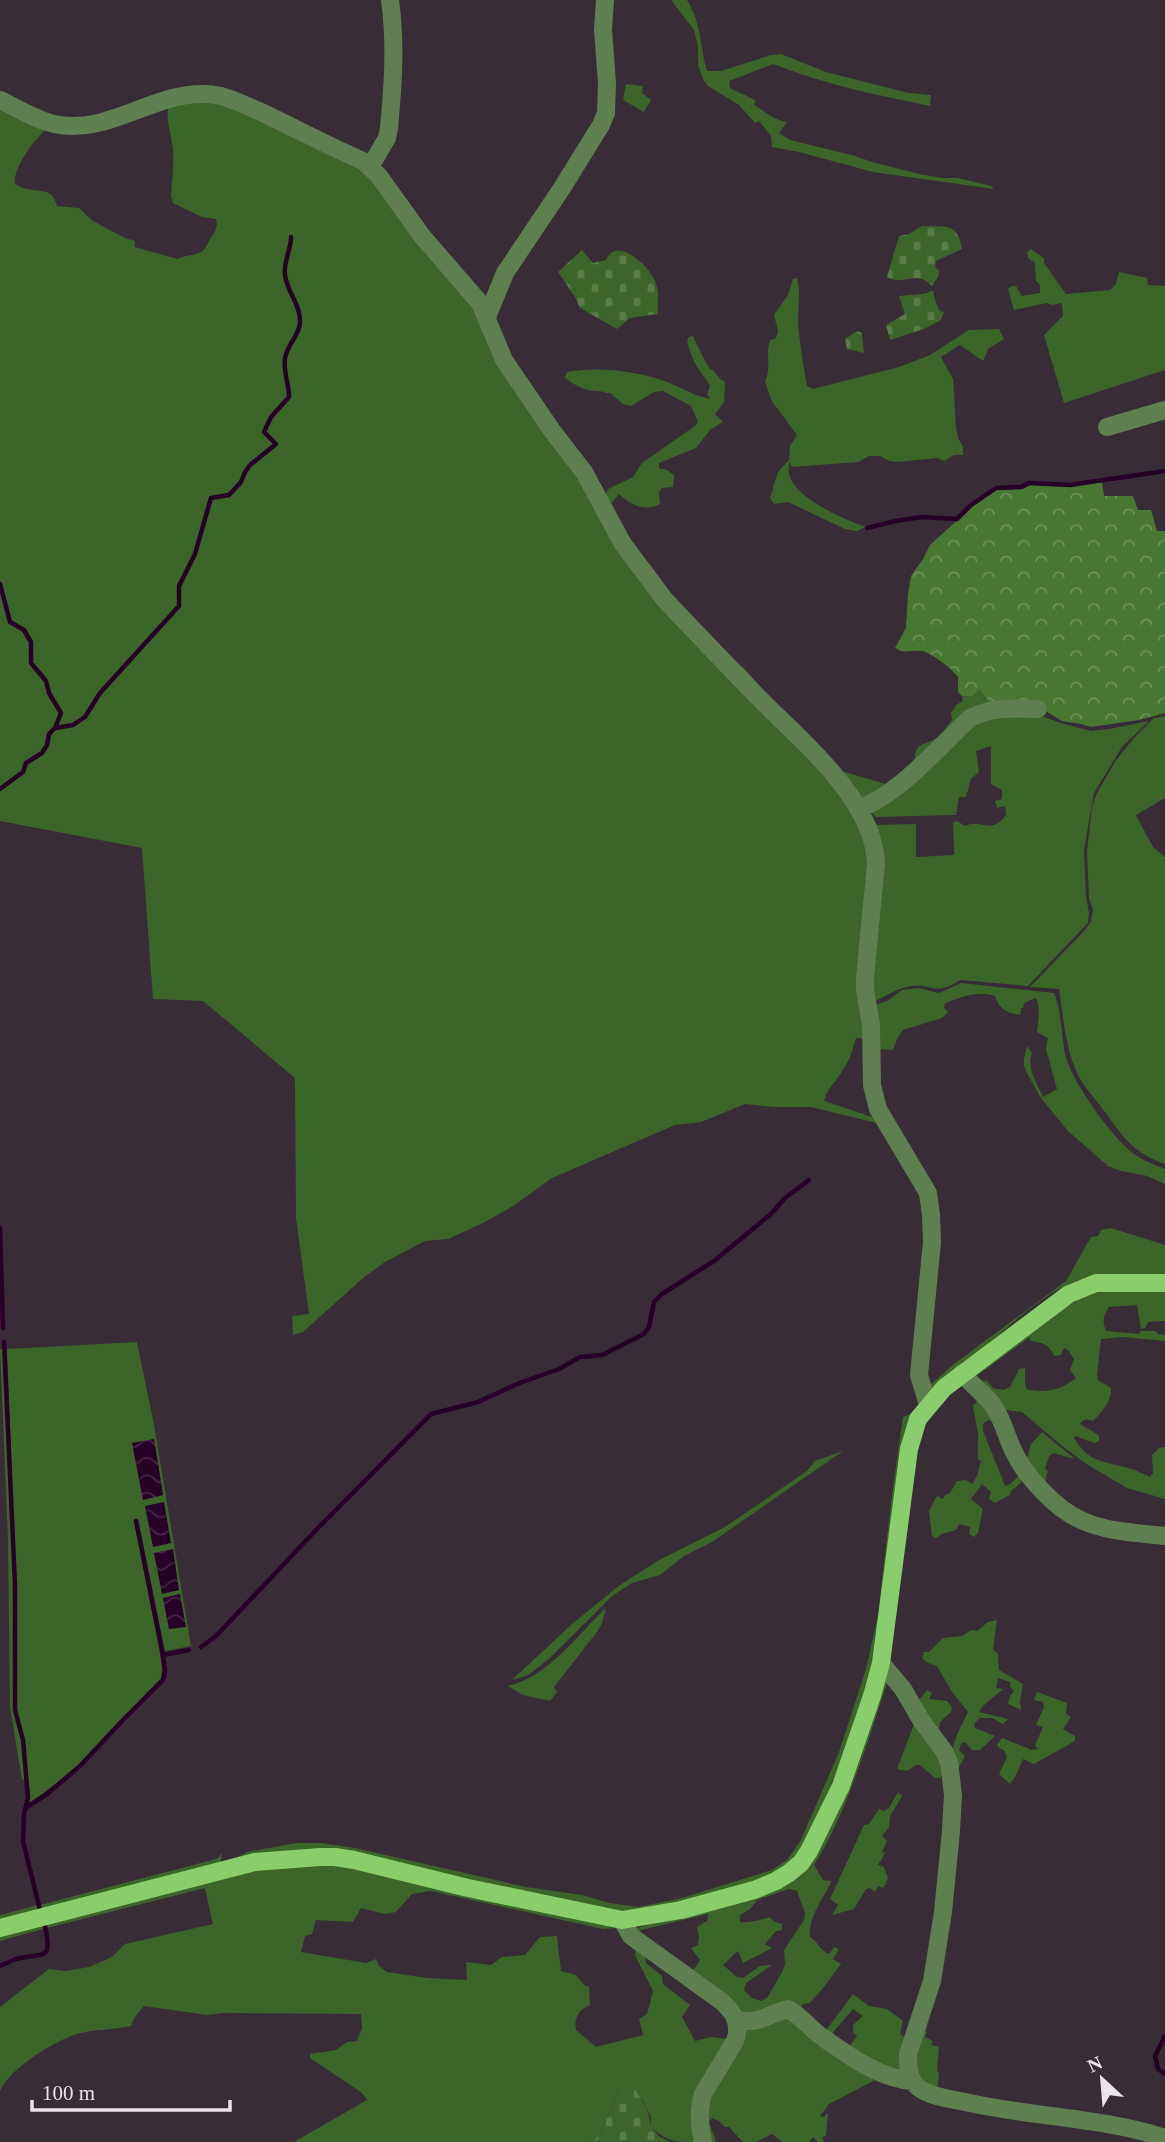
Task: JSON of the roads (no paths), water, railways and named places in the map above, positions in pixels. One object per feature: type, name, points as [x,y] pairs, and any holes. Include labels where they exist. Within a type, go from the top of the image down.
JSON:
[{"type":"main road","points":[[0,1928],[255,1862],[320,1857],[354,1860],[468,1888],[622,1920],[703,1905],[776,1881],[801,1863],[817,1836],[841,1786],[872,1696],[881,1663],[909,1449],[918,1419],[928,1405],[961,1373],[1054,1304],[1083,1287],[1096,1283],[1165,1283]]},
{"type":"street","points":[[370,167],[387,138],[389,128],[394,55],[390,0]]},
{"type":"street","points":[[487,317],[505,274],[562,188],[606,113],[603,30],[605,0]]},
{"type":"street","points":[[0,100],[54,124],[70,125],[107,122],[172,99],[208,94],[225,97],[363,161],[388,186],[422,236],[480,303],[504,360],[584,472],[612,527],[635,563],[664,600],[833,775],[858,809],[876,849],[865,977],[871,1025],[872,1085],[878,1109],[928,1194],[930,1205],[932,1242],[919,1375],[928,1405]]},
{"type":"street","points":[[1107,427],[1165,410]]},
{"type":"street","points":[[858,809],[874,804],[904,780],[970,718],[1000,708],[1038,709]]},
{"type":"street","points":[[961,1373],[991,1403],[1015,1455],[1024,1468],[1045,1493],[1070,1514],[1099,1527],[1165,1536]]},
{"type":"street","points":[[881,1663],[903,1689],[944,1751],[949,1762],[953,1795],[943,1912],[932,1980],[908,2054],[913,2081],[919,2088],[956,2101],[1124,2127],[1165,2138]]},
{"type":"street","points":[[622,1920],[632,1937],[721,2001],[736,2019],[735,2041],[700,2104],[703,2142]]},
{"type":"street","points":[[736,2019],[755,2022],[788,2009],[799,2015],[817,2033],[860,2062],[902,2081],[913,2081]]},
{"type":"water","points":[[154,1439],[163,1495],[143,1500],[132,1443]]},
{"type":"water","points":[[164,1502],[171,1543],[153,1547],[145,1506]]},
{"type":"water","points":[[173,1549],[179,1590],[162,1594],[154,1553]]},
{"type":"water","points":[[180,1594],[186,1627],[169,1629],[163,1598]]},
{"type":"waterway","points":[[0,789],[23,772],[26,763],[42,753],[49,734],[55,728],[73,725],[85,717],[100,693],[179,606],[179,586],[195,554],[211,498],[229,495],[241,482],[250,465],[276,444],[264,432],[271,417],[289,397],[285,358],[300,323],[285,275],[291,237]]},
{"type":"waterway","points":[[867,528],[922,517],[957,519],[971,505],[996,488],[1021,487],[1029,483],[1070,485],[1165,471]]},
{"type":"waterway","points":[[0,584],[10,622],[24,630],[31,642],[31,663],[46,681],[49,693],[61,713],[55,728]]},
{"type":"waterway","points":[[201,1647],[216,1636],[431,1414],[478,1402],[559,1369],[580,1357],[602,1355],[644,1334],[649,1327],[654,1302],[662,1294],[714,1261],[809,1180]]},
{"type":"waterway","points":[[0,1228],[3,1328]]},
{"type":"waterway","points":[[4,1342],[15,1585],[15,1710],[23,1740],[28,1798],[24,1814],[23,1841],[40,1910]]},
{"type":"waterway","points":[[27,1807],[80,1766],[163,1680],[163,1655],[136,1521]]},
{"type":"waterway","points":[[163,1655],[189,1650]]},
{"type":"waterway","points":[[0,1966],[16,1959],[44,1954],[48,1946],[45,1926]]},
{"type":"waterway","points":[[1165,2036],[1155,2056],[1158,2069],[1165,2074]]}]
